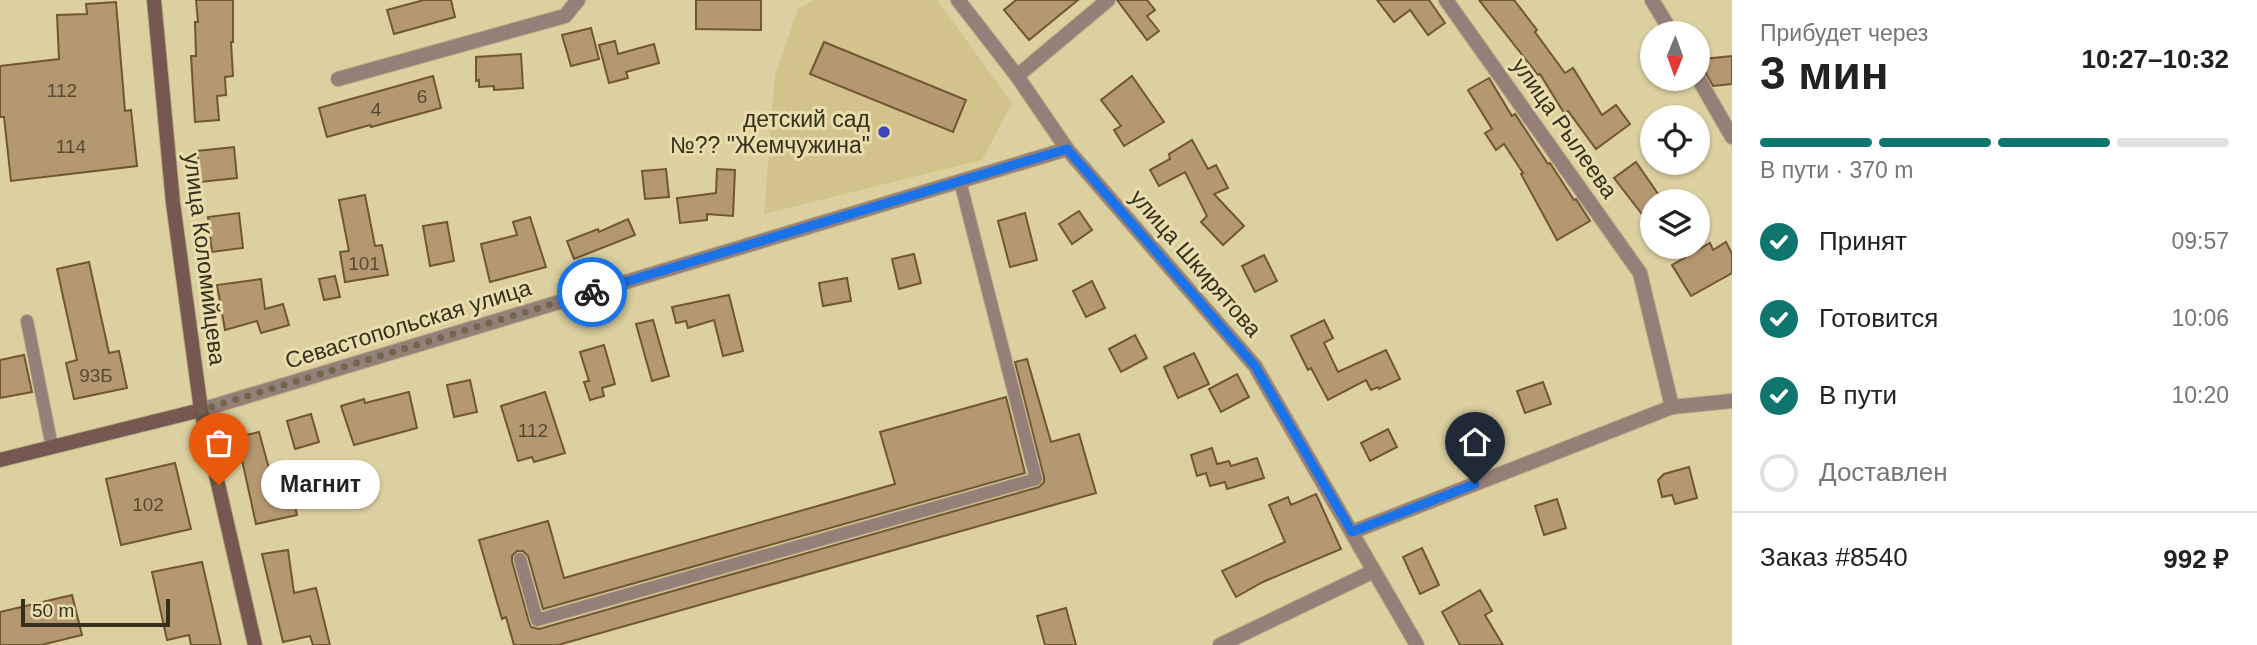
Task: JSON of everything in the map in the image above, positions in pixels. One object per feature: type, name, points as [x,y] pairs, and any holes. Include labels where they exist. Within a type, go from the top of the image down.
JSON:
[{"type":"main road","name":"улица Коломийцева","points":[[154,0],[173,203],[201,410],[255,645]]},
{"type":"main road","name":"Севастопольская улица","points":[[0,460],[201,410]]},
{"type":"street","points":[[338,79],[565,16],[578,0]]},
{"type":"street","name":"улица Шкирятова","points":[[958,0],[1017,76],[1067,149],[1255,366],[1417,645]]},
{"type":"street","points":[[1017,76],[1108,0]]},
{"type":"street","name":"улица Рылеева","points":[[1446,0],[1640,272],[1672,407]]},
{"type":"street","points":[[1652,0],[1665,21]]},
{"type":"street","points":[[1705,91],[1732,137]]},
{"type":"street","name":"Севастопольская улица","points":[[201,410],[1067,149]]},
{"type":"street","points":[[1352,532],[1672,407],[1732,401]]},
{"type":"street","points":[[1220,645],[1374,571]]},
{"type":"lane","points":[[520,559],[537,620],[1036,479],[960,181]]},
{"type":"lane","points":[[27,321],[52,447]]},
{"type":"shaded area","name":"детский сад №?? \"Жемчужина\"","points":[[813,0],[937,0],[1012,103],[982,160],[764,214],[775,75],[798,9]]},
{"type":"building","points":[[196,0],[233,0],[233,76],[225,77],[226,95],[217,96],[219,120],[195,122],[191,56],[196,56]]},
{"type":"building","points":[[424,0],[451,0],[455,17],[394,34],[387,10]]},
{"type":"building","points":[[696,0],[761,0],[761,30],[696,29]]},
{"type":"building","points":[[1016,0],[1078,0],[1029,40],[1004,10]]},
{"type":"building","points":[[1117,0],[1147,0],[1155,10],[1147,16],[1159,31],[1147,40]]},
{"type":"building","points":[[1377,0],[1429,0],[1445,23],[1428,35],[1410,10],[1394,22]]},
{"type":"building","points":[[1479,0],[1514,0],[1565,73],[1573,68],[1602,115],[1616,105],[1630,124],[1596,149],[1568,111],[1564,113],[1540,74],[1538,75]]},
{"type":"building","points":[[116,2],[125,111],[131,110],[137,166],[11,181],[4,117],[0,117],[0,66],[59,59],[57,15],[87,14],[86,4]]},
{"type":"building","points":[[591,28],[599,59],[571,66],[562,35]]},
{"type":"building","points":[[615,41],[618,54],[654,44],[659,63],[626,72],[628,78],[609,83],[599,45]]},
{"type":"building","points":[[824,42],[966,100],[953,132],[810,74]]},
{"type":"building","points":[[521,54],[523,88],[494,90],[494,86],[479,87],[479,80],[476,81],[476,57]]},
{"type":"building","points":[[1732,56],[1732,84],[1713,86],[1710,81],[1710,58]]},
{"type":"building","points":[[433,76],[441,108],[327,137],[319,108]]},
{"type":"building","points":[[1132,76],[1164,122],[1124,146],[1114,130],[1121,126],[1101,100]]},
{"type":"building","points":[[1489,78],[1512,116],[1515,114],[1590,221],[1557,240],[1521,174],[1523,173],[1504,144],[1496,150],[1485,133],[1492,129],[1468,90]]},
{"type":"building","points":[[1192,140],[1208,169],[1216,165],[1228,188],[1214,194],[1244,226],[1223,245],[1201,222],[1207,216],[1185,172],[1159,186],[1150,170],[1170,159],[1169,154]]},
{"type":"building","points":[[234,147],[237,178],[200,182],[197,151]]},
{"type":"building","points":[[1636,162],[1640,168],[1640,175],[1645,175],[1655,189],[1640,189],[1640,212],[1614,178]]},
{"type":"building","points":[[666,169],[669,197],[645,199],[642,171]]},
{"type":"building","points":[[717,169],[735,170],[733,216],[707,214],[707,220],[680,223],[677,198],[716,193]]},
{"type":"building","points":[[365,195],[375,246],[382,245],[388,275],[345,282],[340,252],[349,251],[339,200]]},
{"type":"building","points":[[1079,211],[1092,230],[1072,244],[1059,224]]},
{"type":"building","points":[[239,213],[243,248],[212,252],[208,217]]},
{"type":"building","points":[[1025,213],[1037,260],[1010,267],[998,221]]},
{"type":"building","points":[[530,217],[546,267],[490,282],[481,244],[517,235],[513,222]]},
{"type":"building","points":[[628,219],[635,235],[574,259],[567,241],[598,229],[599,232]]},
{"type":"building","points":[[447,222],[454,261],[430,266],[423,226]]},
{"type":"building","points":[[1726,242],[1732,254],[1732,273],[1691,296],[1672,265],[1682,259],[1710,259],[1710,243],[1713,250]]},
{"type":"building","points":[[914,254],[921,283],[899,289],[892,259]]},
{"type":"building","points":[[1264,255],[1277,281],[1255,292],[1242,266]]},
{"type":"building","points":[[89,262],[109,353],[119,351],[127,388],[74,399],[66,363],[77,360],[57,269]]},
{"type":"building","points":[[335,276],[340,297],[324,300],[319,279]]},
{"type":"building","points":[[847,278],[851,301],[823,306],[819,283]]},
{"type":"building","points":[[261,279],[265,309],[283,304],[289,325],[261,333],[257,321],[225,330],[217,285]]},
{"type":"building","points":[[1092,281],[1105,308],[1086,317],[1073,291]]},
{"type":"building","points":[[729,295],[743,351],[723,356],[714,320],[688,328],[686,321],[676,323],[672,307]]},
{"type":"building","points":[[653,320],[669,376],[652,381],[636,324]]},
{"type":"building","points":[[1324,320],[1333,338],[1324,343],[1338,372],[1386,350],[1400,379],[1371,390],[1366,380],[1328,400],[1311,368],[1308,370],[1291,336]]},
{"type":"building","points":[[1135,335],[1147,358],[1121,372],[1109,349]]},
{"type":"building","points":[[604,345],[615,384],[602,388],[604,396],[590,400],[584,382],[589,381],[580,352]]},
{"type":"building","points":[[1194,353],[1209,384],[1178,398],[1164,367]]},
{"type":"building","points":[[24,355],[32,392],[0,398],[0,360]]},
{"type":"building","points":[[1027,359],[1051,442],[1079,434],[1096,493],[558,645],[514,645],[506,617],[502,619],[479,540],[548,521],[564,578],[895,484],[880,432],[1006,397],[1025,473],[543,609],[528,556],[523,551],[517,551],[512,556],[512,561],[529,622],[531,627],[539,629],[1039,487],[1044,482],[1044,477],[1015,362]]},
{"type":"building","points":[[1237,374],[1249,397],[1221,412],[1209,389]]},
{"type":"building","points":[[470,380],[477,412],[454,417],[447,385]]},
{"type":"building","points":[[1543,382],[1551,404],[1525,413],[1517,391]]},
{"type":"building","points":[[409,392],[417,428],[354,445],[341,406],[364,399],[365,403]]},
{"type":"building","points":[[545,392],[565,453],[534,462],[532,457],[518,461],[501,406]]},
{"type":"building","points":[[311,414],[319,442],[295,449],[287,421]]},
{"type":"building","points":[[1388,429],[1397,447],[1370,461],[1361,443]]},
{"type":"building","points":[[259,432],[276,494],[292,491],[297,515],[256,524],[237,437]]},
{"type":"building","points":[[1212,448],[1217,464],[1229,461],[1231,466],[1257,458],[1264,478],[1227,489],[1225,482],[1210,486],[1206,473],[1197,476],[1191,455]]},
{"type":"building","points":[[175,463],[191,529],[121,545],[106,479]]},
{"type":"building","points":[[1689,467],[1697,498],[1675,504],[1672,495],[1662,497],[1658,480],[1664,474]]},
{"type":"building","points":[[1316,494],[1341,549],[1263,582],[1236,597],[1222,571],[1285,542],[1269,505],[1288,497],[1291,505]]},
{"type":"building","points":[[1557,499],[1566,528],[1544,535],[1535,506]]},
{"type":"building","points":[[1422,548],[1439,585],[1420,594],[1403,557]]},
{"type":"building","points":[[288,550],[294,593],[316,588],[330,645],[313,645],[310,636],[283,642],[262,554]]},
{"type":"building","points":[[202,562],[221,645],[191,645],[189,635],[167,640],[152,572]]},
{"type":"building","points":[[1480,590],[1492,611],[1485,615],[1503,645],[1460,645],[1442,612]]},
{"type":"building","points":[[72,595],[82,635],[41,645],[0,645],[0,612]]},
{"type":"building","points":[[1066,608],[1076,645],[1045,645],[1037,616]]},
{"type":"way so far","points":[[219,485],[201,410],[592,292]]},
{"type":"place","name":"детский сад №?? \"Жемчужина\"","points":[[884,132]]},
{"type":"place","name":"Магнит","points":[[219,485]]},
{"type":"route","points":[[592,292],[1067,149],[1255,366],[1352,532],[1475,484]]}]
